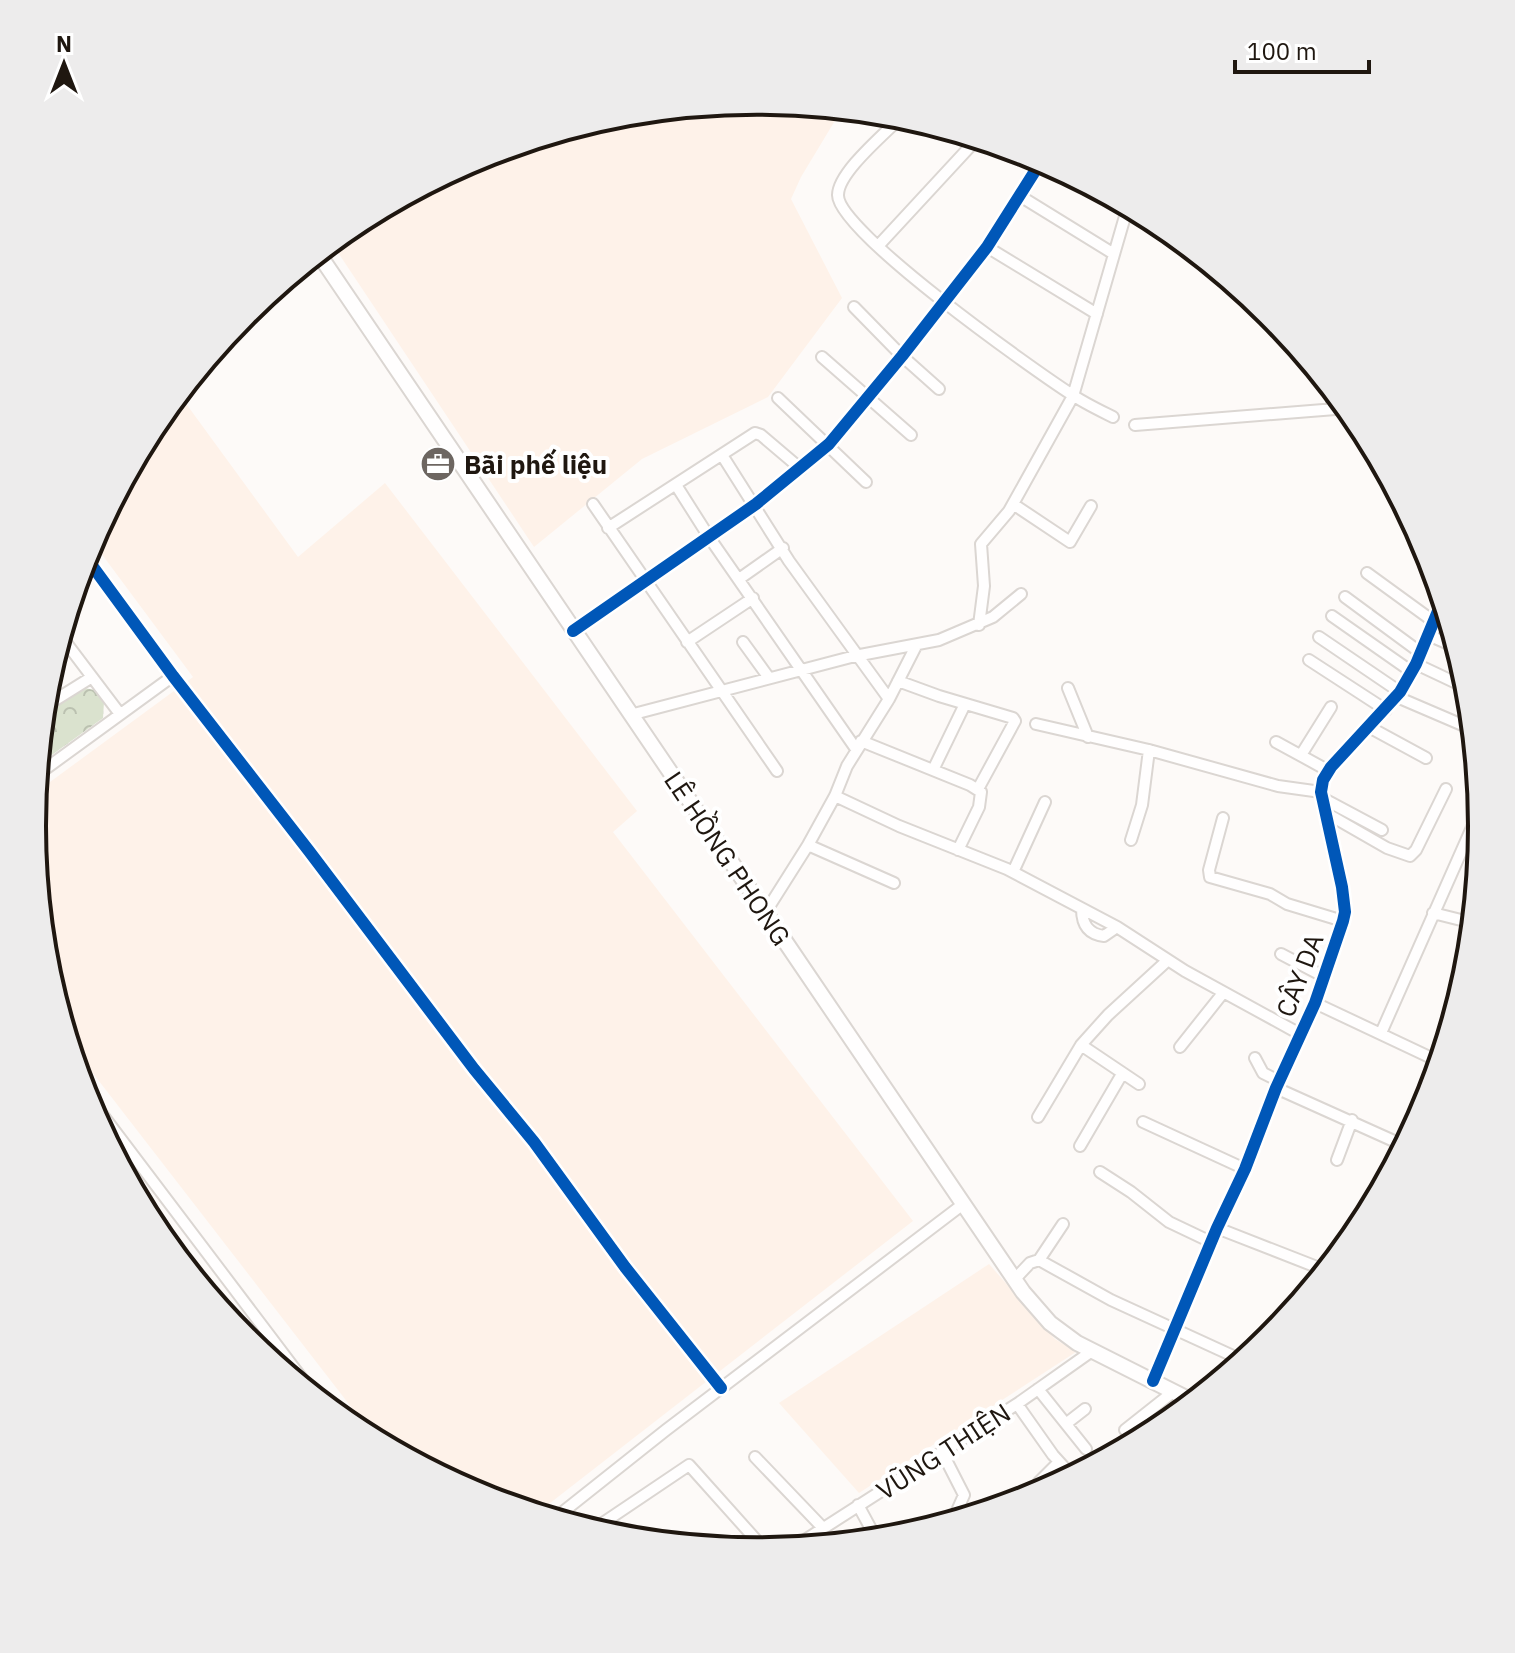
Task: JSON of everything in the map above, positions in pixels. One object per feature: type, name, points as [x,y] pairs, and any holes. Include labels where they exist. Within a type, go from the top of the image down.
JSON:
[{"type":"main road","name":"LÊ HỒNG PHONG","points":[[324,262],[1014,1280],[1050,1323],[1092,1351],[1183,1397]]},
{"type":"street","points":[[890,128],[839,185],[840,208],[878,246],[943,302],[1073,396],[1113,417]]},
{"type":"street","points":[[878,246],[969,148]]},
{"type":"street","points":[[573,631],[756,504],[829,444],[987,247],[1035,171]]},
{"type":"street","points":[[1020,196],[1114,254]]},
{"type":"street","points":[[979,625],[984,575],[981,544],[1013,504],[1073,396],[1125,217]]},
{"type":"street","points":[[987,247],[1097,314]]},
{"type":"street","points":[[854,307],[939,389]]},
{"type":"street","points":[[822,357],[911,435]]},
{"type":"street","points":[[778,398],[866,482]]},
{"type":"street","points":[[1135,425],[1332,408]]},
{"type":"street","points":[[608,528],[752,435],[758,434],[801,469]]},
{"type":"street","points":[[722,455],[855,656],[889,699]]},
{"type":"street","points":[[676,485],[709,537],[859,745],[978,789],[982,795],[980,802],[958,850]]},
{"type":"street","points":[[593,504],[777,771]]},
{"type":"street","points":[[1013,504],[1070,542],[1091,506]]},
{"type":"street","points":[[739,579],[783,548]]},
{"type":"street","points":[[95,569],[474,1069],[534,1142],[625,1267],[721,1388]]},
{"type":"street","points":[[1367,573],[1433,621]]},
{"type":"street","points":[[630,715],[855,656],[916,646],[979,625],[1021,594]]},
{"type":"street","points":[[1345,597],[1421,653]]},
{"type":"street","points":[[687,642],[753,598]]},
{"type":"street","points":[[1321,795],[1323,780],[1329,771],[1399,695],[1421,653],[1436,614]]},
{"type":"street","points":[[1332,616],[1414,668],[1454,683]]},
{"type":"street","points":[[1428,635],[1445,642]]},
{"type":"street","points":[[1319,637],[1399,695],[1461,724]]},
{"type":"street","points":[[743,642],[769,678]]},
{"type":"street","points":[[765,913],[808,845],[859,745],[889,699],[916,646]]},
{"type":"street","points":[[69,647],[120,714]]},
{"type":"street","points":[[1309,660],[1386,710]]},
{"type":"street","points":[[49,766],[173,676]]},
{"type":"street","points":[[58,698],[92,677]]},
{"type":"street","points":[[898,681],[1011,716],[1015,721],[978,789]]},
{"type":"street","points":[[1068,688],[1088,737]]},
{"type":"street","points":[[933,770],[965,704]]},
{"type":"street","points":[[1301,755],[1331,707]]},
{"type":"street","points":[[1036,724],[1321,795],[1382,830]]},
{"type":"street","points":[[1369,727],[1426,758]]},
{"type":"street","points":[[1276,742],[1329,771]]},
{"type":"street","points":[[1131,840],[1142,805],[1149,750]]},
{"type":"street","points":[[1326,813],[1387,848],[1410,856],[1416,850],[1446,789]]},
{"type":"street","name":"CÂY DA","points":[[1153,1381],[1315,1003],[1343,921],[1342,887],[1321,795]]},
{"type":"street","points":[[835,796],[899,826],[1013,872],[1117,927],[1223,993],[1300,1034]]},
{"type":"street","points":[[1013,872],[1045,802]]},
{"type":"street","points":[[1223,818],[1209,870],[1210,877],[1270,894],[1287,904],[1343,921]]},
{"type":"street","points":[[1381,1033],[1469,835]]},
{"type":"street","points":[[808,845],[894,883]]},
{"type":"street","points":[[1082,909],[1083,922],[1096,935],[1104,936],[1117,927]]},
{"type":"street","points":[[1433,913],[1463,920]]},
{"type":"street","points":[[1281,954],[1325,977]]},
{"type":"street","points":[[1038,1117],[1081,1045],[1108,1015],[1168,960]]},
{"type":"street","points":[[1180,1047],[1223,993]]},
{"type":"street","points":[[1315,1003],[1430,1057]]},
{"type":"street","points":[[1081,1045],[1139,1084]]},
{"type":"street","points":[[1255,1058],[1263,1073],[1278,1085],[1396,1141]]},
{"type":"street","points":[[1080,1146],[1122,1074]]},
{"type":"street","points":[[1337,1160],[1352,1120]]},
{"type":"street","points":[[1143,1122],[1245,1169]]},
{"type":"street","points":[[114,1130],[290,1363]]},
{"type":"street","points":[[1100,1172],[1169,1222],[1211,1242]]},
{"type":"street","points":[[564,1511],[962,1205]]},
{"type":"street","points":[[1014,1280],[1030,1263],[1039,1260],[1063,1224]]},
{"type":"street","points":[[1217,1228],[1316,1267]]},
{"type":"street","points":[[1039,1260],[1111,1300],[1232,1356]]},
{"type":"street","name":"VŨNG THIỆN","points":[[812,1535],[1017,1404],[1092,1351]]},
{"type":"street","points":[[1038,1389],[1086,1449]]},
{"type":"street","points":[[1125,1430],[1173,1392]]},
{"type":"street","points":[[1017,1404],[1065,1468]]},
{"type":"street","points":[[1067,1423],[1085,1409]]},
{"type":"street","points":[[942,1452],[964,1495],[958,1509]]},
{"type":"street","points":[[755,1457],[823,1528]]},
{"type":"street","points":[[1043,1478],[1059,1462]]},
{"type":"street","points":[[606,1521],[689,1465],[754,1538]]},
{"type":"street","points":[[858,1505],[871,1528]]},
{"type":"shaded area","points":[[758,115],[836,120],[791,199],[842,298],[768,397],[642,459],[534,547],[338,252],[402,210],[443,188],[485,169],[573,139],[665,121],[711,117]]},
{"type":"shaded area","points":[[186,403],[298,557],[385,483],[637,811],[613,832],[913,1221],[547,1506],[443,1465],[357,1414],[89,1068],[70,1011],[52,919],[46,826],[48,784],[193,677],[101,553],[141,471]]},
{"type":"shaded area","points":[[989,1264],[1055,1339],[1076,1352],[859,1493],[779,1403]]},
{"type":"green space","points":[[84,688],[95,690],[104,702],[103,718],[50,756],[52,734],[57,705]]},
{"type":"cycle path","points":[[573,631],[756,504],[829,444],[987,247],[1035,171]]},
{"type":"cycle path","points":[[95,569],[474,1069],[534,1142],[625,1267],[721,1388]]},
{"type":"cycle path","points":[[1153,1381],[1315,1003],[1343,921],[1342,887],[1321,792],[1323,780],[1331,767],[1400,692],[1416,664],[1436,615]]},
{"type":"place","name":"Bãi phế liệu","points":[[438,464]]}]
